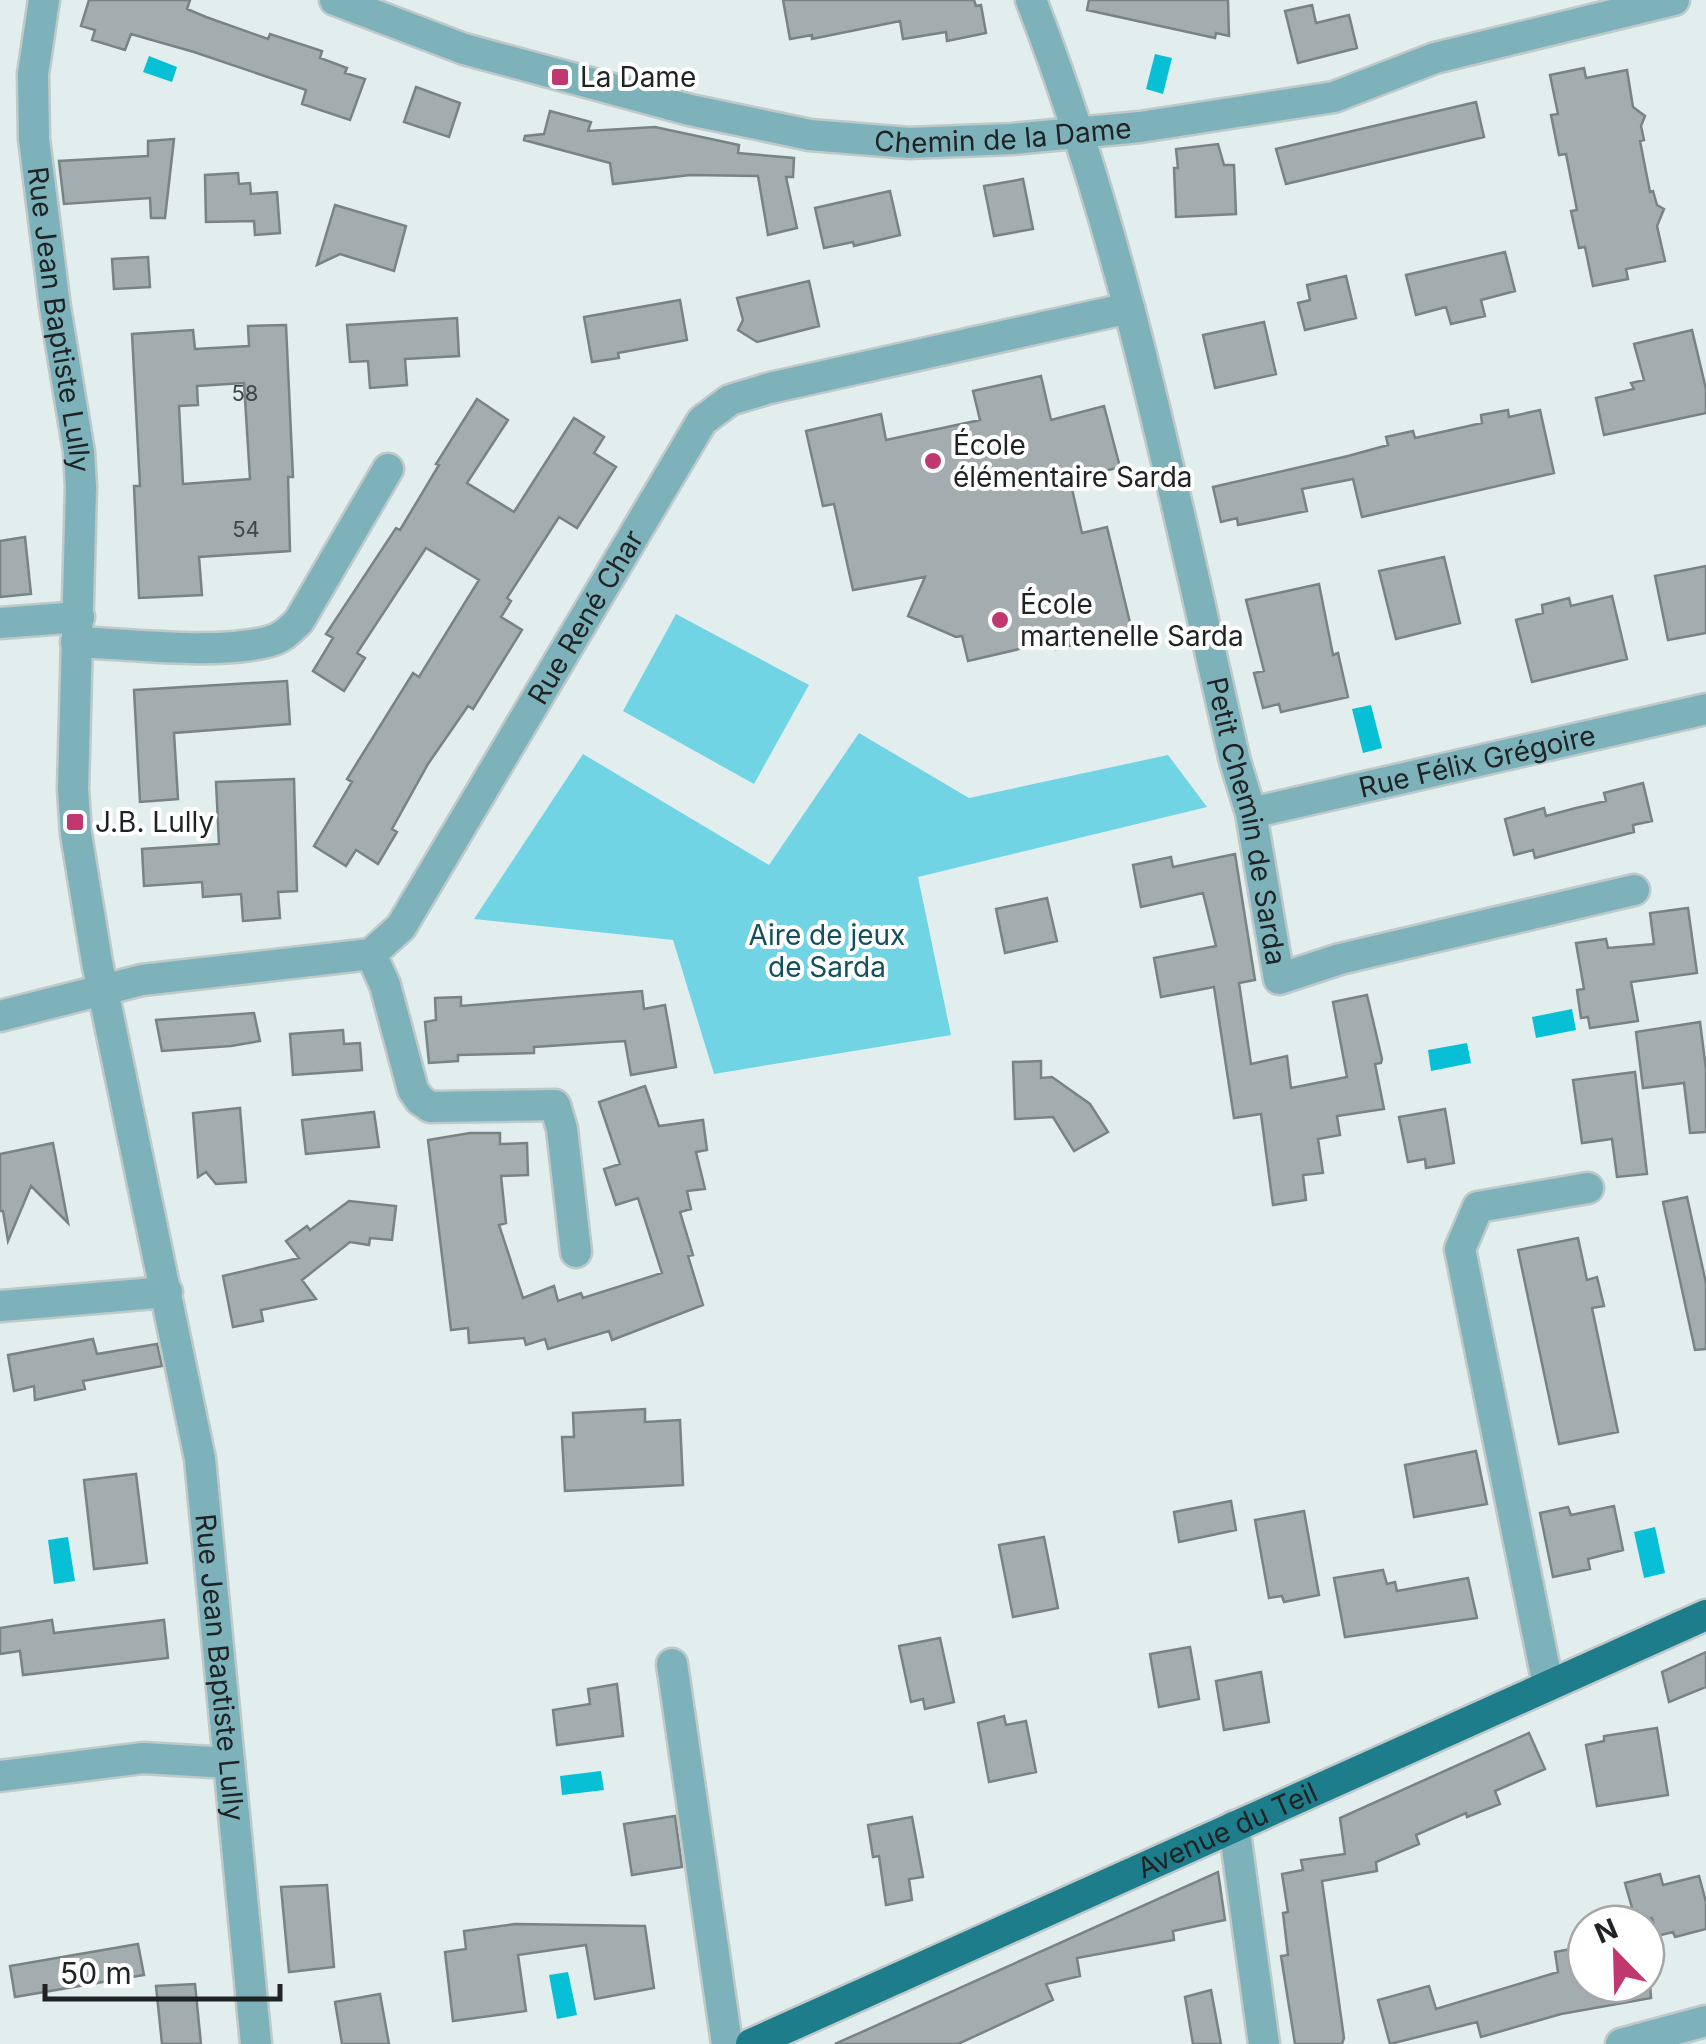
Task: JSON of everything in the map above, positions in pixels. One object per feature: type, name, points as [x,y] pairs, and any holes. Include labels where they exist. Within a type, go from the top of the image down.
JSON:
[{"type":"main road","name":"Avenue du Teil","points":[[752,2044],[1706,1615]]},
{"type":"street","name":"Rue Jean Baptiste Lully","points":[[44,0],[33,74],[34,139],[55,307],[79,452],[73,789],[76,834],[104,991],[200,1459],[256,2044]]},
{"type":"street","name":"Chemin de la Dame","points":[[335,0],[464,49],[560,77],[810,135],[909,143],[1012,140],[1080,133],[1215,118],[1334,97],[1454,53],[1674,0]]},
{"type":"street","name":"Petit Chemin de Sarda","points":[[1039,2],[1128,308],[1235,761],[1251,812],[1279,978],[1340,959],[1634,890]]},
{"type":"street","name":"Rue René Char","points":[[371,954],[401,927],[702,421],[730,400],[770,388],[1128,308]]},
{"type":"street","points":[[0,624],[215,647],[266,642],[285,635],[300,622],[388,469]]},
{"type":"street","name":"Rue Félix Grégoire","points":[[1251,812],[1706,709]]},
{"type":"street","points":[[0,1016],[142,980],[371,954],[386,985],[412,1090],[420,1100],[430,1107],[555,1105],[562,1128],[576,1252]]},
{"type":"street","points":[[1548,1685],[1460,1249],[1478,1206],[1588,1188]]},
{"type":"street","points":[[1,1306],[167,1292]]},
{"type":"street","points":[[672,1664],[727,2044]]},
{"type":"street","points":[[0,1776],[143,1758],[229,1763]]},
{"type":"street","points":[[1234,1826],[1264,2044]]},
{"type":"street","points":[[1621,2044],[1706,2021]]},
{"type":"green space","points":[[676,614],[809,685],[754,784],[623,711]]},
{"type":"green space","name":"Aire de jeux de Sarda","points":[[859,733],[969,798],[1168,755],[1207,807],[918,877],[951,1035],[714,1074],[673,940],[474,919],[583,754],[769,865]]},
{"type":"shaded area","points":[[1155,54],[1172,58],[1163,94],[1146,89]]},
{"type":"shaded area","points":[[149,56],[177,67],[172,82],[143,72]]},
{"type":"shaded area","points":[[1371,705],[1382,748],[1363,753],[1352,709]]},
{"type":"shaded area","points":[[1572,1009],[1576,1030],[1536,1038],[1532,1017]]},
{"type":"shaded area","points":[[1467,1043],[1471,1063],[1431,1071],[1428,1050]]},
{"type":"shaded area","points":[[1655,1527],[1665,1573],[1644,1578],[1634,1532]]},
{"type":"shaded area","points":[[68,1537],[75,1581],[54,1584],[48,1540]]},
{"type":"shaded area","points":[[601,1771],[604,1790],[562,1795],[560,1776]]},
{"type":"shaded area","points":[[568,1972],[577,2015],[557,2019],[549,1975]]},
{"type":"building","points":[[89,0],[190,0],[187,9],[206,17],[268,39],[270,34],[322,51],[320,58],[347,68],[345,73],[365,79],[350,120],[302,104],[306,90],[194,52],[131,34],[125,50],[92,40],[95,30],[81,26]]},
{"type":"building","points":[[783,0],[974,0],[976,6],[981,5],[986,33],[947,41],[946,32],[903,39],[900,21],[812,39],[812,35],[790,39]]},
{"type":"building","points":[[1089,0],[1228,0],[1229,36],[1216,33],[1215,38],[1087,10]]},
{"type":"building","points":[[1312,5],[1316,23],[1349,15],[1357,48],[1298,63],[1285,11]]},
{"type":"building","points":[[1584,68],[1586,78],[1627,70],[1633,107],[1645,116],[1641,126],[1644,140],[1640,141],[1650,192],[1664,209],[1657,226],[1665,261],[1626,269],[1628,279],[1593,286],[1585,247],[1579,248],[1571,211],[1577,210],[1566,154],[1559,155],[1551,115],[1558,114],[1550,75]]},
{"type":"building","points":[[416,87],[460,103],[449,137],[404,122]]},
{"type":"building","points":[[1476,102],[1484,137],[1286,184],[1276,149]]},
{"type":"building","points":[[550,111],[591,122],[588,131],[655,127],[739,145],[738,153],[794,158],[793,177],[786,177],[797,228],[768,235],[758,176],[690,175],[613,184],[610,163],[524,140],[525,136],[544,134]]},
{"type":"building","points":[[174,139],[165,218],[151,218],[150,198],[64,204],[59,161],[148,156],[148,141]]},
{"type":"building","points":[[1218,144],[1224,165],[1234,165],[1236,214],[1176,217],[1176,149]]},
{"type":"building","points":[[238,173],[239,184],[250,183],[251,194],[277,192],[280,233],[255,235],[254,221],[206,222],[205,175]]},
{"type":"building","points":[[1023,179],[1033,229],[994,236],[984,186]]},
{"type":"building","points":[[890,191],[900,235],[854,246],[853,242],[824,248],[815,208]]},
{"type":"building","points":[[335,205],[406,226],[394,271],[340,254],[317,265]]},
{"type":"building","points":[[1505,252],[1515,291],[1481,300],[1485,316],[1451,324],[1446,307],[1416,315],[1406,275]]},
{"type":"building","points":[[148,257],[150,287],[114,289],[112,259]]},
{"type":"building","points":[[1346,276],[1356,318],[1305,330],[1298,303],[1310,300],[1307,285]]},
{"type":"building","points":[[809,281],[819,326],[757,342],[738,330],[743,320],[737,298]]},
{"type":"building","points":[[680,300],[687,340],[592,362],[584,317]]},
{"type":"building","points":[[457,318],[459,356],[405,359],[407,385],[370,388],[368,361],[350,362],[347,325]]},
{"type":"building","points":[[1264,322],[1276,374],[1215,388],[1203,335]]},
{"type":"building","points":[[286,325],[293,477],[288,477],[290,551],[199,557],[202,595],[139,598],[134,486],[140,486],[132,334],[193,330],[195,349],[249,346],[248,326]],"holes":[[[244,383],[250,479],[183,484],[179,406],[198,405],[197,386]]]},
{"type":"building","points":[[1692,330],[1706,389],[1706,413],[1604,435],[1596,398],[1634,389],[1631,383],[1644,380],[1634,344]]},
{"type":"building","points":[[1041,376],[1051,420],[1104,406],[1120,467],[1070,480],[1082,533],[1107,527],[1132,631],[1056,649],[1054,641],[968,661],[962,636],[956,637],[908,616],[925,577],[853,590],[834,504],[823,506],[806,431],[881,414],[886,440],[980,420],[973,391]]},
{"type":"building","points":[[477,399],[508,420],[467,483],[514,512],[574,418],[604,437],[594,453],[616,467],[577,528],[559,517],[507,598],[511,601],[501,617],[522,630],[473,709],[468,706],[428,764],[392,829],[397,832],[378,864],[356,850],[346,866],[314,846],[352,782],[347,779],[413,673],[419,677],[479,580],[426,548],[357,653],[365,658],[344,691],[313,671],[333,638],[326,634],[396,528],[400,530]]},
{"type":"building","points":[[1508,410],[1509,417],[1540,410],[1554,473],[1362,517],[1353,479],[1302,489],[1307,511],[1238,525],[1237,518],[1221,522],[1213,487],[1388,445],[1386,437],[1413,431],[1415,438],[1482,423],[1481,415]]},
{"type":"building","points":[[25,537],[31,594],[0,597],[0,541]]},
{"type":"building","points":[[1444,557],[1460,623],[1396,639],[1379,571]]},
{"type":"building","points":[[1706,566],[1706,633],[1668,640],[1655,576]]},
{"type":"building","points":[[1319,584],[1333,655],[1338,653],[1348,697],[1281,712],[1279,704],[1263,708],[1254,673],[1264,671],[1246,600]]},
{"type":"building","points":[[1612,596],[1627,659],[1532,682],[1516,620],[1543,613],[1542,605],[1569,598],[1571,606]]},
{"type":"building","points":[[287,681],[290,724],[174,733],[178,799],[140,802],[134,690]]},
{"type":"building","points":[[294,779],[297,891],[278,892],[280,918],[243,921],[241,894],[203,897],[202,882],[144,886],[142,849],[219,844],[216,782]]},
{"type":"building","points":[[1643,783],[1652,821],[1633,825],[1634,832],[1535,858],[1533,850],[1514,855],[1505,819],[1544,808],[1546,816],[1606,801],[1604,793]]},
{"type":"building","points":[[1235,854],[1255,980],[1239,983],[1251,1064],[1287,1056],[1291,1088],[1347,1077],[1333,1002],[1367,995],[1382,1059],[1375,1064],[1384,1109],[1337,1116],[1340,1135],[1318,1139],[1323,1173],[1303,1175],[1306,1200],[1273,1205],[1261,1114],[1234,1118],[1214,987],[1161,997],[1154,958],[1216,946],[1203,893],[1141,907],[1133,865],[1171,857],[1173,867]]},
{"type":"building","points":[[1047,898],[1057,941],[1005,953],[996,909]]},
{"type":"building","points":[[1688,908],[1697,973],[1631,982],[1638,1021],[1590,1028],[1588,1017],[1581,1018],[1577,990],[1584,989],[1576,943],[1606,939],[1608,948],[1654,944],[1650,913]]},
{"type":"building","points":[[642,991],[644,1009],[665,1005],[676,1067],[631,1075],[625,1041],[534,1047],[534,1053],[458,1055],[458,1061],[429,1063],[425,1022],[436,1020],[435,998],[461,997],[461,1006]]},
{"type":"building","points":[[254,1013],[260,1041],[162,1051],[156,1020]]},
{"type":"building","points":[[1700,1022],[1706,1069],[1706,1132],[1690,1133],[1684,1083],[1643,1088],[1636,1032]]},
{"type":"building","points":[[343,1030],[344,1044],[360,1043],[362,1070],[293,1075],[290,1034]]},
{"type":"building","points":[[1041,1061],[1041,1078],[1052,1077],[1090,1104],[1108,1132],[1074,1151],[1053,1117],[1015,1119],[1013,1062]]},
{"type":"building","points":[[1635,1072],[1647,1174],[1617,1177],[1612,1139],[1582,1143],[1573,1080]]},
{"type":"building","points":[[645,1086],[659,1126],[703,1120],[707,1150],[696,1152],[705,1189],[687,1191],[691,1209],[680,1212],[703,1305],[612,1340],[609,1331],[548,1349],[545,1339],[526,1345],[524,1338],[469,1343],[468,1328],[451,1330],[428,1140],[500,1133],[500,1144],[527,1143],[528,1175],[501,1176],[506,1223],[499,1225],[523,1298],[554,1286],[558,1301],[581,1293],[583,1298],[662,1273],[638,1198],[616,1205],[604,1169],[620,1164],[599,1102]]},
{"type":"building","points":[[240,1108],[246,1182],[216,1184],[206,1172],[198,1177],[193,1113]]},
{"type":"building","points":[[1445,1109],[1454,1163],[1426,1168],[1425,1159],[1408,1162],[1399,1117]]},
{"type":"building","points":[[374,1112],[379,1147],[306,1154],[302,1120]]},
{"type":"building","points":[[53,1143],[68,1223],[31,1186],[8,1241],[0,1211],[0,1154]]},
{"type":"building","points":[[1687,1197],[1706,1283],[1706,1349],[1695,1350],[1663,1202]]},
{"type":"building","points":[[349,1201],[396,1206],[392,1240],[370,1238],[369,1245],[350,1242],[302,1280],[316,1299],[261,1310],[263,1321],[233,1327],[223,1276],[299,1258],[286,1241],[307,1226],[310,1230]]},
{"type":"building","points":[[1578,1238],[1587,1280],[1597,1277],[1604,1306],[1592,1308],[1618,1432],[1559,1444],[1518,1250]]},
{"type":"building","points":[[93,1339],[97,1354],[157,1344],[162,1366],[83,1381],[85,1389],[35,1400],[34,1386],[14,1391],[8,1355]]},
{"type":"building","points":[[645,1409],[645,1422],[680,1420],[683,1485],[565,1491],[562,1437],[574,1437],[573,1413]]},
{"type":"building","points":[[1476,1451],[1487,1504],[1414,1517],[1405,1465]]},
{"type":"building","points":[[136,1474],[147,1563],[94,1569],[84,1480]]},
{"type":"building","points":[[1231,1501],[1236,1530],[1179,1542],[1174,1512]]},
{"type":"building","points":[[1614,1506],[1623,1550],[1588,1559],[1590,1569],[1553,1577],[1540,1513],[1568,1507],[1571,1515]]},
{"type":"building","points":[[1304,1511],[1319,1595],[1284,1602],[1282,1596],[1269,1598],[1255,1520]]},
{"type":"building","points":[[1044,1537],[1058,1608],[1013,1617],[999,1545]]},
{"type":"building","points":[[1383,1570],[1387,1584],[1395,1582],[1397,1591],[1468,1578],[1477,1618],[1345,1637],[1334,1578]]},
{"type":"building","points":[[52,1620],[54,1633],[164,1620],[168,1658],[23,1675],[20,1651],[0,1654],[0,1628]]},
{"type":"building","points":[[940,1638],[954,1702],[925,1709],[923,1699],[911,1702],[899,1646]]},
{"type":"building","points":[[1190,1647],[1199,1699],[1159,1707],[1150,1654]]},
{"type":"building","points":[[1706,1652],[1706,1687],[1669,1702],[1662,1672]]},
{"type":"building","points":[[1261,1672],[1269,1722],[1224,1730],[1216,1681]]},
{"type":"building","points":[[617,1684],[623,1736],[557,1745],[553,1710],[590,1704],[588,1689]]},
{"type":"building","points":[[1004,1716],[1006,1725],[1026,1721],[1036,1772],[989,1782],[978,1723]]},
{"type":"building","points":[[1657,1728],[1668,1795],[1597,1806],[1586,1745],[1604,1741],[1604,1736]]},
{"type":"building","points":[[1529,1733],[1545,1769],[1495,1791],[1500,1804],[1467,1817],[1466,1813],[1416,1835],[1419,1844],[1376,1862],[1377,1871],[1322,1881],[1344,2038],[1342,2044],[1295,2044],[1281,1956],[1288,1955],[1283,1913],[1288,1912],[1282,1874],[1303,1870],[1301,1860],[1345,1854],[1340,1818]]},
{"type":"building","points":[[675,1816],[682,1867],[632,1875],[624,1824]]},
{"type":"building","points":[[912,1817],[923,1877],[909,1879],[912,1900],[886,1905],[879,1856],[873,1857],[868,1825]]},
{"type":"building","points":[[1218,1872],[1225,1920],[1173,1931],[1174,1940],[1077,1958],[1080,1976],[1046,1984],[1053,2000],[958,2044],[835,2044]]},
{"type":"building","points":[[1660,1874],[1663,1885],[1699,1876],[1706,1902],[1706,1929],[1675,1937],[1673,1932],[1666,1934],[1666,1904],[1631,1904],[1625,1883]]},
{"type":"building","points":[[327,1885],[334,1967],[289,1972],[281,1887]]},
{"type":"building","points":[[515,1924],[645,1926],[654,1988],[595,1999],[586,1945],[518,1955],[526,2011],[453,2021],[445,1952],[466,1949],[464,1931]]},
{"type":"building","points":[[138,1944],[144,1975],[15,1997],[10,1966]]},
{"type":"building","points":[[1566,1950],[1566,2004],[1617,2004],[1561,2014],[1481,2037],[1477,2022],[1390,2044],[1378,2000],[1429,1986],[1436,2009],[1558,1972],[1555,1952]]},
{"type":"building","points":[[195,1984],[201,2044],[162,2044],[156,1986]]},
{"type":"building","points":[[1211,1990],[1221,2044],[1193,2044],[1185,1997]]},
{"type":"building","points":[[380,1994],[389,2044],[342,2044],[335,2002]]},
{"type":"place","name":"La Dame","points":[[560,77]]},
{"type":"place","name":"École élémentaire Sarda","points":[[933,461]]},
{"type":"place","name":"École martenelle Sarda","points":[[1000,620]]},
{"type":"place","name":"J.B. Lully","points":[[75,822]]}]
